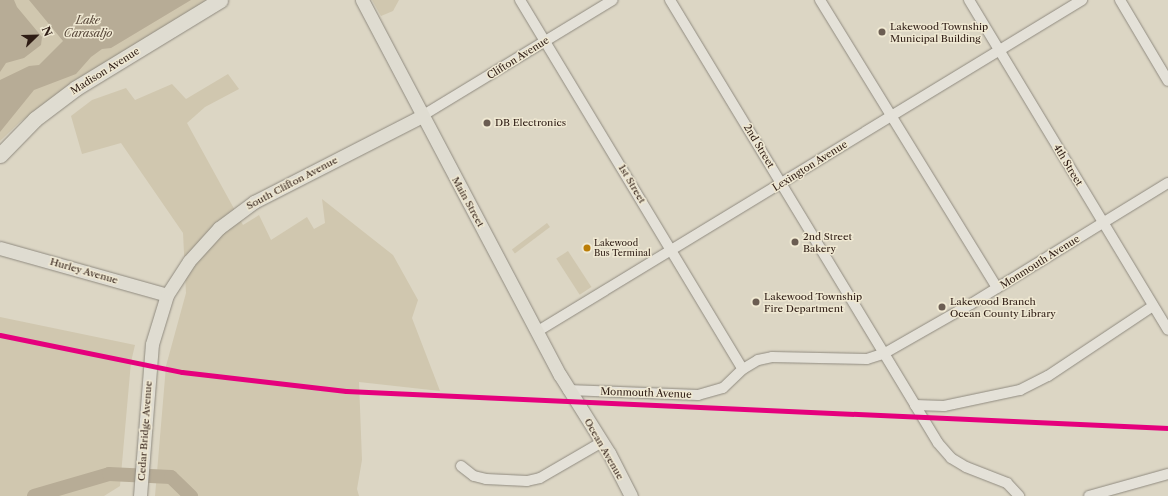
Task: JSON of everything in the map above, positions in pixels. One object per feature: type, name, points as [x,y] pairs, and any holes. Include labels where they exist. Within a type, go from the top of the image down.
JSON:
[{"type":"highway","name":"Madison Avenue","points":[[0,155],[35,120],[76,88],[220,0]]},
{"type":"main road","name":"Main Street","points":[[362,0],[422,116],[538,331],[568,390],[576,402]]},
{"type":"main road","name":"South Clifton Avenue","points":[[150,366],[152,344],[168,295],[196,252],[235,214],[287,184],[422,116]]},
{"type":"main road","name":"Hurley Avenue","points":[[0,248],[168,295]]},
{"type":"main road","name":"Cedar Bridge Avenue","points":[[140,494],[150,366]]},
{"type":"main road","name":"Ocean Avenue","points":[[576,402],[602,442],[631,496]]},
{"type":"street","name":"1st Street","points":[[520,0],[743,369]]},
{"type":"street","name":"Clifton Avenue","points":[[422,116],[613,0]]},
{"type":"street","name":"2nd Street","points":[[670,0],[885,353],[915,405]]},
{"type":"street","points":[[820,0],[997,288]]},
{"type":"street","name":"4th Street","points":[[969,0],[1102,223],[1168,330]]},
{"type":"street","name":"Lexington Avenue","points":[[538,331],[1082,0]]},
{"type":"street","points":[[1120,0],[1168,81]]},
{"type":"street","name":"Monmouth Avenue","points":[[568,390],[698,395],[723,388],[743,369],[758,360],[772,357],[867,359],[885,353],[997,288],[1168,183]]},
{"type":"street","points":[[915,405],[944,406],[1020,390],[1048,376],[1153,306]]},
{"type":"street","points":[[915,405],[938,443],[951,458],[966,467],[1007,483],[1019,496]]},
{"type":"street","points":[[460,466],[474,476],[486,479],[527,481],[540,478],[602,442]]},
{"type":"street","points":[[1089,496],[1168,474]]},
{"type":"shaded area","points":[[0,0],[209,0],[60,94],[20,122],[0,141]]},
{"type":"shaded area","points":[[372,0],[399,0],[393,11],[381,16]]},
{"type":"shaded area","points":[[228,74],[239,89],[205,107],[187,123],[243,225],[259,215],[271,240],[307,217],[314,229],[325,223],[322,199],[393,255],[418,300],[412,318],[440,391],[359,382],[362,460],[357,489],[359,496],[155,496],[166,366],[186,293],[183,233],[121,143],[82,154],[71,116],[92,100],[126,88],[135,100],[172,84],[186,99]]},
{"type":"shaded area","points":[[547,223],[550,227],[515,253],[512,249]]},
{"type":"shaded area","points":[[568,251],[591,287],[580,295],[556,259]]},
{"type":"shaded area","points":[[0,317],[135,345],[131,362],[120,486],[104,496],[0,496]]},
{"type":"water","name":"Lake Carasaljo","points":[[0,0],[14,0],[17,7],[42,37],[41,45],[24,58],[6,63],[0,72]]},
{"type":"water","name":"Lake Carasaljo","points":[[29,0],[191,0],[111,48],[102,49],[91,57],[76,74],[34,90],[0,132],[0,80],[29,66],[39,65],[63,41]]},
{"type":"waterway","points":[[34,496],[109,474],[171,477],[191,496]]},
{"type":"transit line","points":[[0,335],[182,372],[346,391],[1168,428]]},
{"type":"place","name":"Lakewood Township Municipal Building","points":[[882,32]]},
{"type":"place","name":"DB Electronics","points":[[487,123]]},
{"type":"place","name":"2nd Street Bakery","points":[[795,242]]},
{"type":"place","name":"Lakewood Bus Terminal","points":[[587,248]]},
{"type":"place","name":"Lakewood Township Fire Department","points":[[756,302]]},
{"type":"place","name":"Lakewood Branch Ocean County Library","points":[[942,307]]}]
